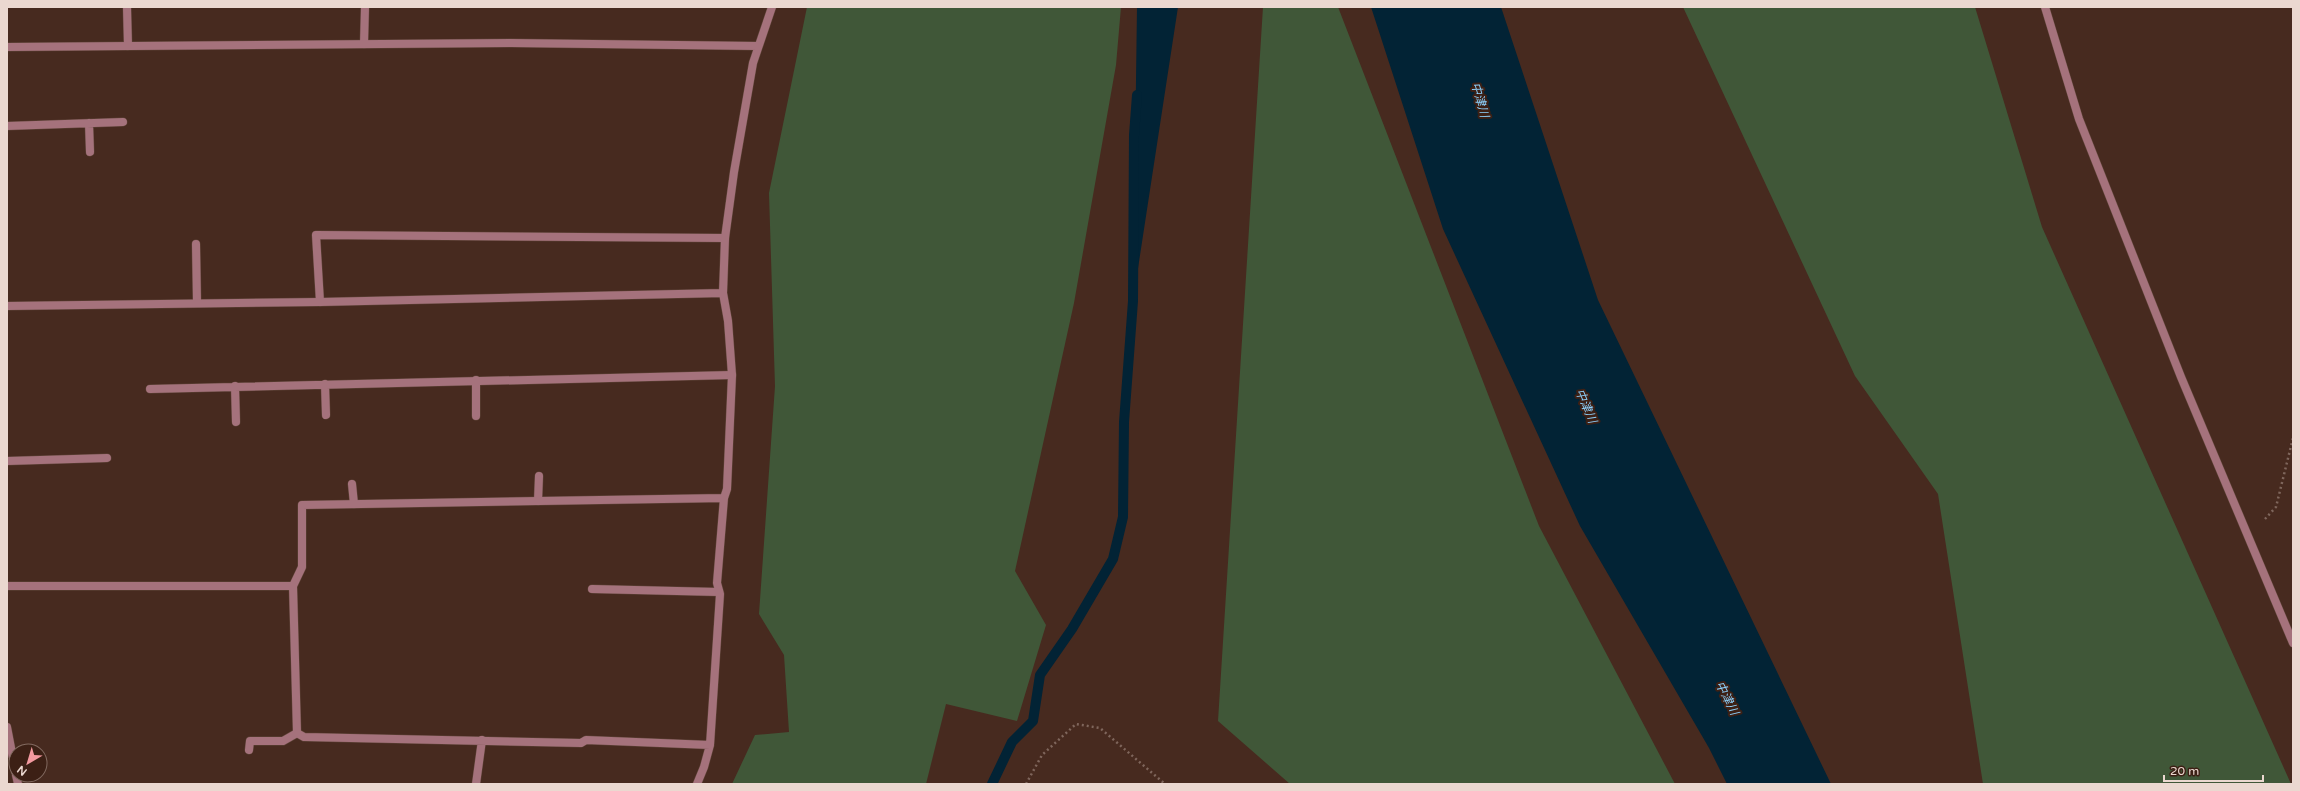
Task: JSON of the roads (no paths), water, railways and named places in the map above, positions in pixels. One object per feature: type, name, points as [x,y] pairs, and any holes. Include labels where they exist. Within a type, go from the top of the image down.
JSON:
[{"type":"street","points":[[128,7],[128,46]]},
{"type":"street","points":[[364,44],[365,7]]},
{"type":"street","points":[[697,784],[704,767],[710,745],[716,673],[719,592],[717,583],[724,498],[727,489],[732,376],[728,321],[723,293],[725,238],[734,172],[758,46],[772,7]]},
{"type":"street","points":[[2045,7],[2079,119],[2181,377],[2293,643]]},
{"type":"street","points":[[7,47],[511,43],[758,46]]},
{"type":"street","points":[[7,126],[124,122]]},
{"type":"street","points":[[89,123],[90,152]]},
{"type":"street","points":[[320,302],[316,235],[725,238]]},
{"type":"street","points":[[196,244],[197,302]]},
{"type":"street","points":[[7,306],[197,302],[320,302],[723,293]]},
{"type":"street","points":[[150,389],[476,380],[732,376]]},
{"type":"street","points":[[476,380],[476,416]]},
{"type":"street","points":[[325,384],[326,415]]},
{"type":"street","points":[[235,386],[236,422]]},
{"type":"street","points":[[7,461],[107,458]]},
{"type":"street","points":[[538,502],[539,476]]},
{"type":"street","points":[[352,484],[354,504]]},
{"type":"street","points":[[297,733],[293,586],[302,567],[302,505],[724,498]]},
{"type":"street","points":[[7,586],[293,586]]},
{"type":"street","points":[[592,589],[719,592]]},
{"type":"street","points":[[7,727],[10,743]]},
{"type":"street","points":[[297,733],[304,738],[482,740],[581,743],[586,740],[710,745]]},
{"type":"street","points":[[249,750],[250,741],[283,741],[297,733]]},
{"type":"street","points":[[476,784],[482,740]]},
{"type":"water","points":[[1137,7],[1178,7],[1133,301]]},
{"type":"water","name":"中津川","points":[[1371,7],[1501,7],[1598,300],[1831,784],[1727,784],[1709,748],[1580,526],[1443,229]]},
{"type":"waterway","points":[[992,784],[1012,742],[1033,721],[1040,675],[1072,629],[1113,559],[1123,517],[1124,422],[1133,301],[1134,135],[1137,95]]}]
